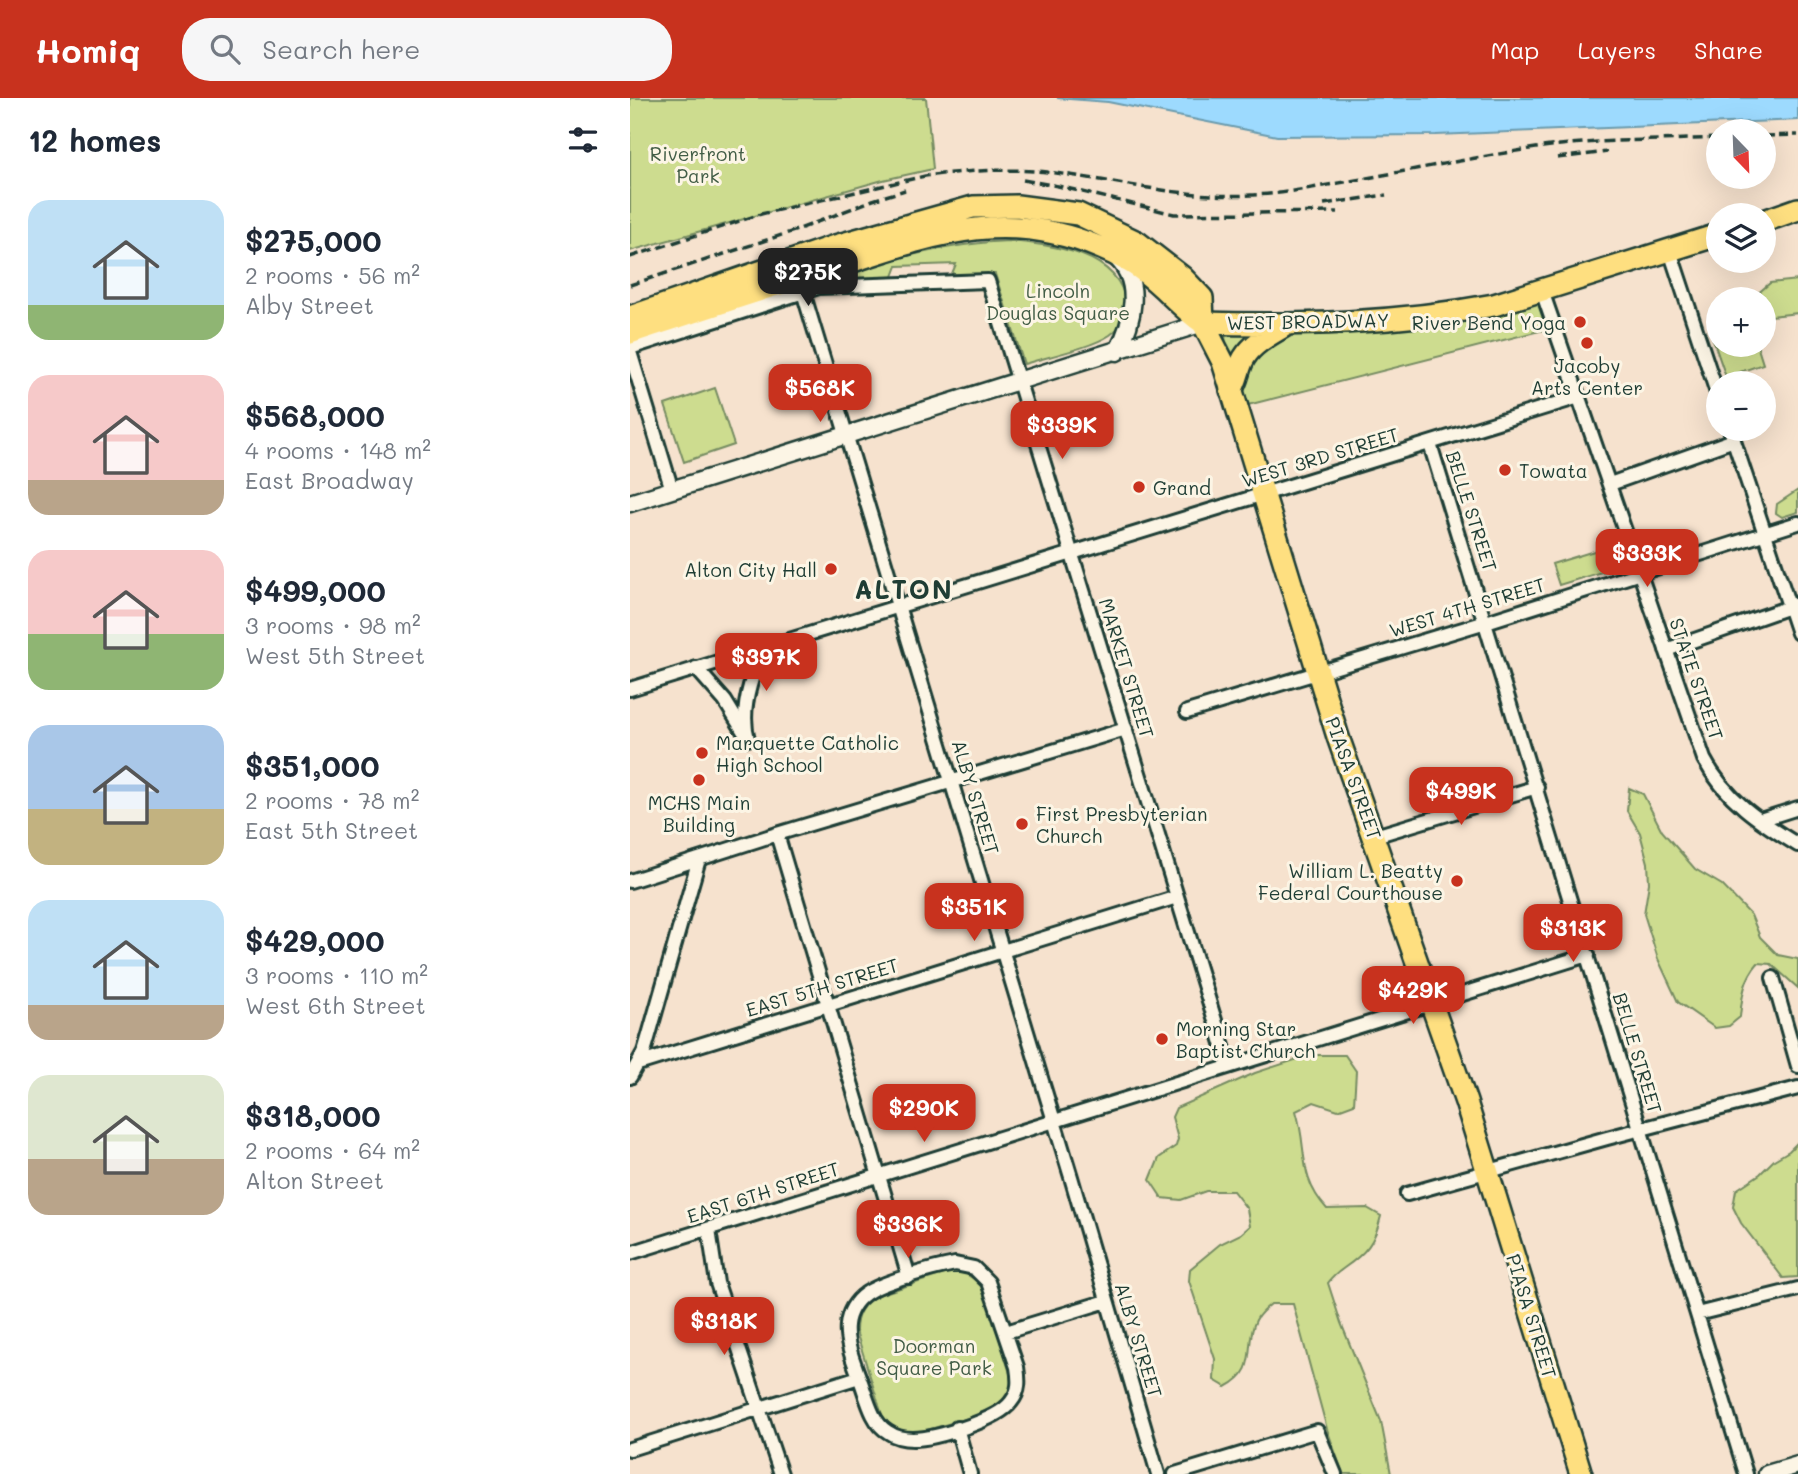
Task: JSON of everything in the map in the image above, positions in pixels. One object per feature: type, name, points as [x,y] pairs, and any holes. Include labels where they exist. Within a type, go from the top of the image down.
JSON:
[{"type":"main road","points":[[630,317],[835,246],[923,220],[973,207],[1017,206],[1078,214],[1137,242],[1182,276],[1202,298],[1203,323]]},
{"type":"main road","points":[[1776,216],[1798,209]]},
{"type":"main road","points":[[630,333],[930,236],[961,230],[1008,227],[1056,233],[1108,251],[1144,271],[1183,309],[1203,323]]},
{"type":"main road","name":"WEST BROADWAY","points":[[1203,323],[1353,323],[1410,318],[1494,305],[1706,240]]},
{"type":"main road","name":"PIASA STREET","points":[[1203,323],[1223,362],[1317,671],[1433,1003],[1581,1474]]},
{"type":"main road","points":[[1231,390],[1237,381],[1242,359],[1252,347],[1287,325]]},
{"type":"street","points":[[1108,251],[1118,259],[1133,295],[1130,322],[1117,352]]},
{"type":"street","points":[[1670,251],[1710,371]]},
{"type":"street","name":"MARKET STREET","points":[[803,292],[832,285],[988,281],[1229,1066]]},
{"type":"street","name":"STATE STREET","points":[[1542,291],[1704,759],[1713,776],[1738,804],[1798,845]]},
{"type":"street","points":[[672,490],[630,350],[803,292]]},
{"type":"street","name":"ALBY STREET","points":[[803,292],[1158,1474]]},
{"type":"street","name":"WEST BROADWAY","points":[[630,503],[1203,323]]},
{"type":"street","name":"WEST 3RD STREET","points":[[630,689],[1579,397]]},
{"type":"street","points":[[1610,484],[1717,441]]},
{"type":"street","points":[[1734,441],[1765,534],[1794,606],[1798,634]]},
{"type":"street","name":"BELLE STREET","points":[[1430,444],[1746,1474]]},
{"type":"street","name":"WEST 4TH STREET","points":[[1187,712],[1486,622],[1798,523]]},
{"type":"street","points":[[1666,650],[1794,606]]},
{"type":"street","points":[[696,668],[725,701],[748,739],[745,719],[750,685],[765,647]]},
{"type":"street","points":[[630,881],[1126,729]]},
{"type":"street","points":[[1375,836],[1537,787]]},
{"type":"street","points":[[1760,820],[1798,808]]},
{"type":"street","points":[[777,834],[909,1277]]},
{"type":"street","points":[[630,1077],[638,1065],[649,1035],[699,859]]},
{"type":"street","name":"EAST 5TH STREET","points":[[638,1065],[1177,897]]},
{"type":"street","name":"EAST 6TH STREET","points":[[630,1254],[1588,955]]},
{"type":"street","points":[[1773,978],[1798,1066]]},
{"type":"street","points":[[1407,1194],[1641,1129],[1797,1092]]},
{"type":"street","points":[[709,1230],[717,1283],[781,1474]]},
{"type":"street","points":[[966,1265],[974,1268],[988,1282],[1017,1367],[1018,1388],[1010,1405],[1005,1409],[957,1428],[909,1439],[889,1433],[875,1418],[847,1338],[847,1326],[853,1308],[863,1296],[874,1288],[909,1277],[944,1266],[966,1265]]},
{"type":"street","points":[[1697,1314],[1798,1289]]},
{"type":"street","points":[[1006,1332],[1107,1301]]},
{"type":"street","points":[[630,1449],[859,1377]]},
{"type":"street","points":[[957,1428],[970,1474]]},
{"type":"street","points":[[1175,1474],[1317,1431],[1335,1474]]},
{"type":"street","points":[[1767,1474],[1798,1465]]},
{"type":"green space","name":"Riverfront Park","points":[[630,98],[926,98],[933,169],[883,180],[630,251]]},
{"type":"green space","name":"Lincoln Douglas Square","points":[[1009,241],[1044,245],[1081,254],[1111,273],[1121,287],[1126,304],[1124,317],[1117,329],[1092,344],[1024,364],[995,274],[951,276],[956,264],[897,266],[892,279],[825,280],[939,249]]},
{"type":"green space","points":[[1798,280],[1798,313],[1776,315],[1776,287],[1765,287],[1770,283]]},
{"type":"green space","points":[[1540,297],[1551,328],[1240,407],[1226,358],[1225,328]]},
{"type":"green space","points":[[1719,357],[1761,357],[1763,364],[1743,371],[1724,371]]},
{"type":"green space","points":[[715,388],[734,445],[684,462],[665,405]]},
{"type":"green space","points":[[1798,490],[1798,512],[1782,517],[1776,513],[1777,504]]},
{"type":"green space","points":[[1604,548],[1611,569],[1559,585],[1552,564]]},
{"type":"green space","points":[[1629,788],[1643,794],[1662,831],[1695,869],[1722,885],[1751,915],[1760,937],[1778,955],[1798,959],[1798,988],[1771,964],[1758,963],[1747,982],[1740,1017],[1729,1026],[1715,1028],[1678,1002],[1658,959],[1644,914],[1649,883],[1648,863],[1640,833],[1627,811]]},
{"type":"green space","points":[[1310,1055],[1345,1055],[1356,1071],[1354,1104],[1338,1110],[1314,1102],[1296,1111],[1307,1174],[1327,1209],[1367,1208],[1381,1216],[1376,1233],[1368,1246],[1328,1283],[1341,1323],[1381,1421],[1391,1474],[1343,1474],[1327,1429],[1293,1304],[1271,1304],[1256,1320],[1247,1365],[1237,1380],[1226,1387],[1214,1380],[1215,1359],[1189,1281],[1190,1269],[1220,1244],[1241,1234],[1250,1226],[1247,1209],[1233,1191],[1206,1191],[1181,1200],[1162,1198],[1150,1180],[1159,1158],[1176,1146],[1178,1139],[1172,1117],[1176,1108],[1255,1073]]},
{"type":"green space","points":[[1798,1142],[1798,1277],[1783,1278],[1741,1223],[1733,1207],[1736,1190]]},
{"type":"green space","name":"Doorman Square Park","points":[[950,1272],[963,1272],[983,1285],[1012,1380],[1012,1390],[1008,1399],[993,1411],[913,1434],[894,1430],[882,1415],[856,1331],[859,1314],[868,1302],[878,1295]]},
{"type":"water","points":[[1057,98],[1798,98],[1798,120],[1706,119],[1706,124],[1436,135],[1277,136],[1108,102]]},
{"type":"railway","points":[[1776,136],[1798,135]]},
{"type":"railway","points":[[630,257],[761,214],[940,174],[986,171],[1047,172],[1174,192],[1251,195],[1304,189],[1547,146],[1706,138]]},
{"type":"railway","points":[[1557,158],[1607,152]]},
{"type":"railway","points":[[1023,180],[1174,214],[1338,212]]},
{"type":"railway","points":[[630,285],[797,230],[905,190]]},
{"type":"railway","points":[[1324,204],[1386,195]]},
{"type":"place","name":"River Bend Yoga","points":[[1580,322]]},
{"type":"place","name":"Jacoby Arts Center","points":[[1587,343]]},
{"type":"place","name":"Towata","points":[[1505,470]]},
{"type":"place","name":"Grand","points":[[1139,487]]},
{"type":"place","name":"Alton City Hall","points":[[831,569]]},
{"type":"place","name":"Marquette Catholic High School","points":[[702,753]]},
{"type":"place","name":"MCHS Main Building","points":[[699,780]]},
{"type":"place","name":"First Presbyterian Church","points":[[1022,824]]},
{"type":"place","name":"William L. Beatty Federal Courthouse","points":[[1457,881]]},
{"type":"place","name":"Morning Star Baptist Church","points":[[1162,1039]]},
{"type":"district","name":"ALTON","points":[[904,589]]}]
